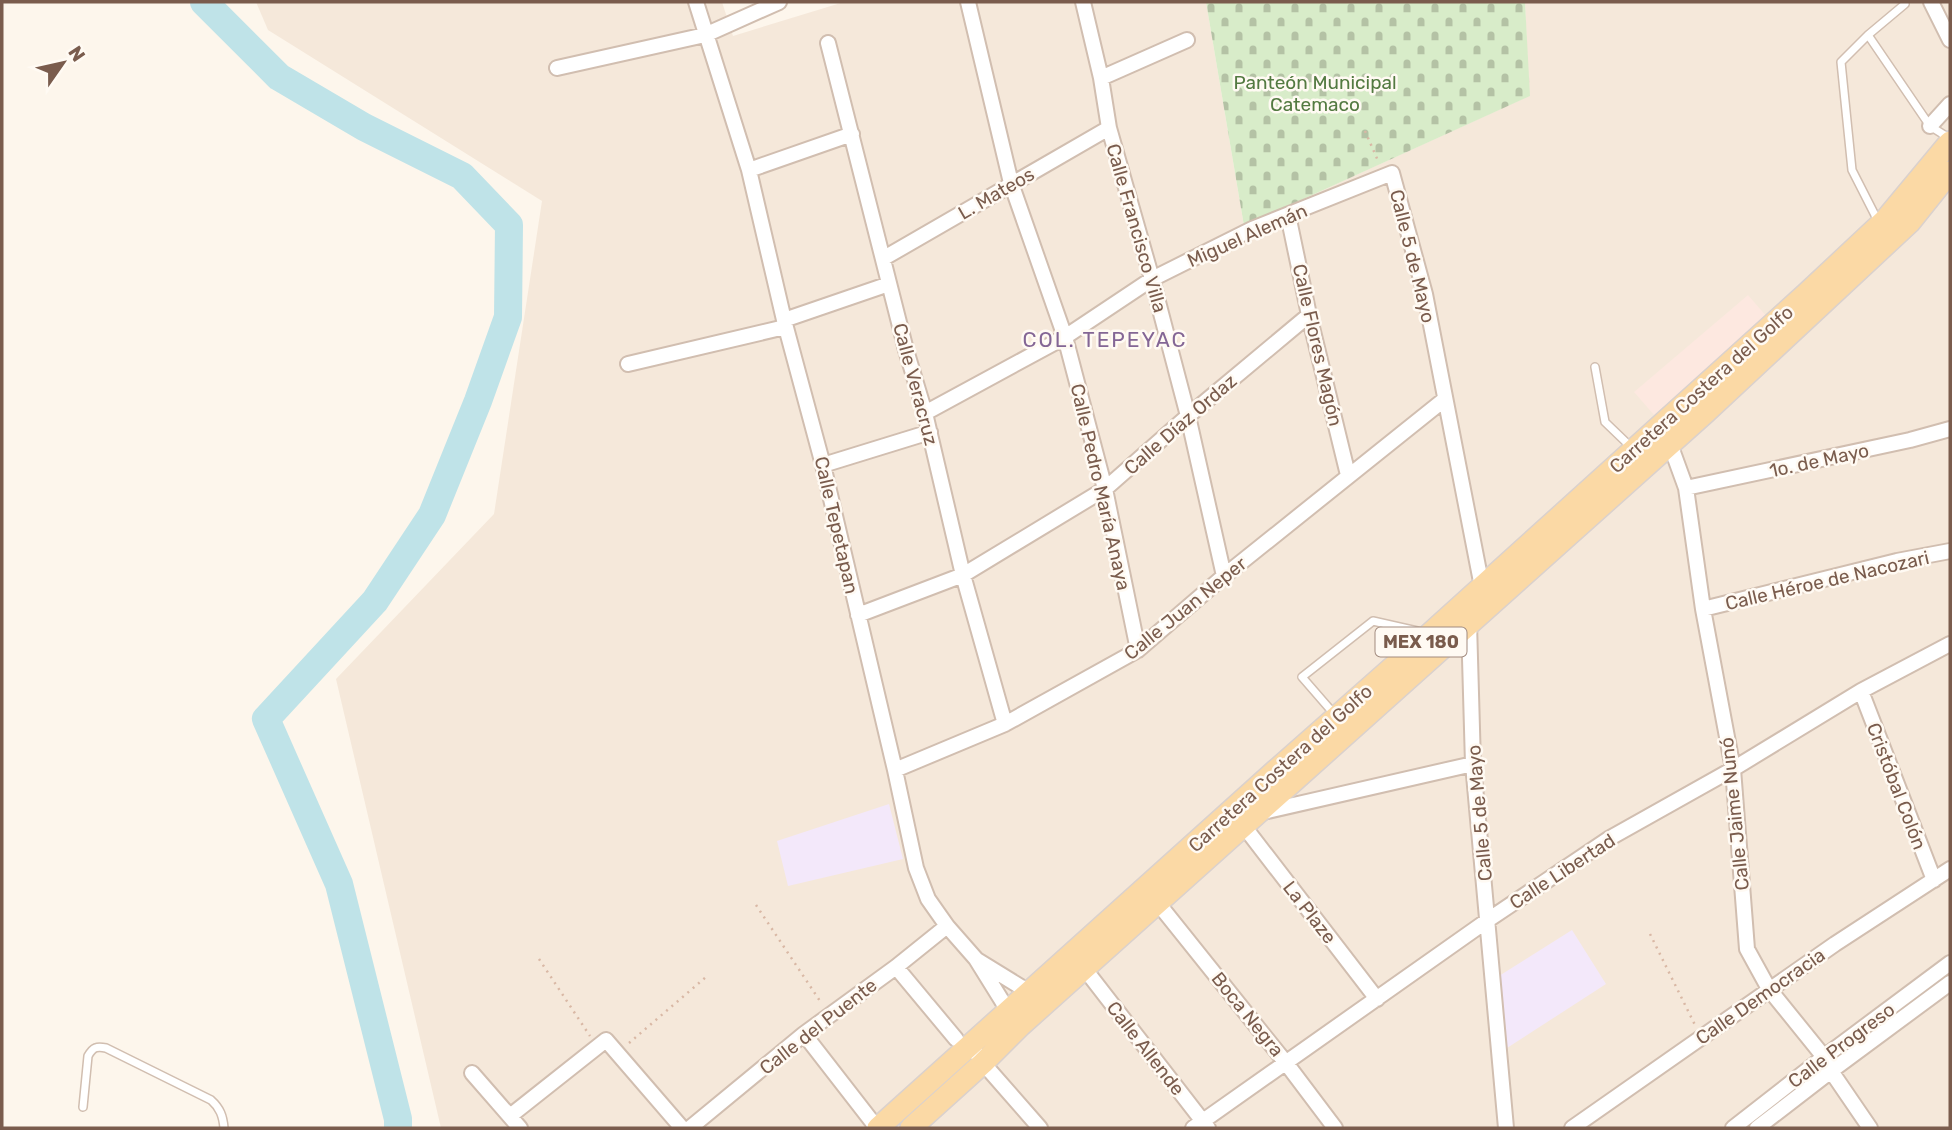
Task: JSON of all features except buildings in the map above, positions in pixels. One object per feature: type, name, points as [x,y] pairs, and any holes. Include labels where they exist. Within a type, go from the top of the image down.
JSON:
[{"type":"main road","name":"Carretera Costera del Golfo","points":[[1436,640],[1469,623],[1664,437],[1880,225],[1950,141]]},
{"type":"main road","name":"Carretera Costera del Golfo","points":[[878,1128],[970,1049],[1038,999],[1436,640],[1482,587],[1634,450],[1664,437],[1901,230],[1943,187],[1950,172]]},
{"type":"main road","name":"Carretera Costera del Golfo","points":[[1038,999],[1084,968],[1250,819],[1341,725]]},
{"type":"main road","name":"Carretera Costera del Golfo","points":[[911,1128],[937,1105],[970,1049]]},
{"type":"street","name":"Calle Tepetapan","points":[[696,2],[749,170],[785,323],[823,465],[916,868],[928,900],[976,960],[1014,1019]]},
{"type":"street","points":[[557,68],[705,34],[779,2]]},
{"type":"street","name":"Calle Pedro María Anaya","points":[[968,2],[1011,183],[1065,337],[1105,489],[1138,650]]},
{"type":"street","name":"Calle Francisco Villa","points":[[1083,2],[1101,78],[1109,128],[1188,415],[1224,576]]},
{"type":"street","points":[[1931,2],[1950,40]]},
{"type":"street","points":[[1101,78],[1187,40]]},
{"type":"street","name":"Calle Veracruz","points":[[828,43],[906,350],[930,432],[964,575],[1005,724]]},
{"type":"street","points":[[1930,126],[1950,104]]},
{"type":"street","name":"L. Mateos","points":[[884,258],[1109,128]]},
{"type":"street","points":[[749,170],[852,134]]},
{"type":"street","name":"Miguel Alemán","points":[[925,413],[1065,337],[1152,279],[1252,229],[1388,174]]},
{"type":"street","name":"Calle 5 de Mayo","points":[[1388,174],[1425,294],[1482,587]]},
{"type":"street","name":"Calle Flores Magón","points":[[1288,215],[1348,475]]},
{"type":"street","points":[[628,364],[785,323],[889,284]]},
{"type":"street","name":"Calle Díaz Ordaz","points":[[858,615],[964,575],[1105,489],[1188,415],[1309,315]]},
{"type":"street","name":"Calle Juan Neper","points":[[895,770],[1005,724],[1138,650],[1224,576],[1446,399]]},
{"type":"street","name":"1o. de Mayo","points":[[1686,488],[1950,429]]},
{"type":"street","points":[[823,465],[930,432]]},
{"type":"street","name":"Calle Jaime Nunó","points":[[1664,437],[1686,488],[1703,609],[1734,769],[1747,949],[1769,989],[1824,1057],[1830,1071],[1870,1128]]},
{"type":"street","name":"Calle Héroe de Nacozari","points":[[1703,609],[1897,561],[1950,551]]},
{"type":"street","name":"Calle 5 de Mayo","points":[[1469,623],[1473,764],[1506,1128]]},
{"type":"street","name":"Calle Libertad","points":[[1201,1126],[1488,920],[1610,838],[1734,769],[1861,691],[1949,650]]},
{"type":"street","name":"Cristóbal Colón","points":[[1861,691],[1934,880]]},
{"type":"street","points":[[1250,819],[1473,764]]},
{"type":"street","name":"La Plaze","points":[[1250,819],[1377,999]]},
{"type":"street","name":"Calle Democracia","points":[[1572,1128],[1769,989],[1950,869]]},
{"type":"street","name":"Boca Negra","points":[[1157,902],[1335,1128]]},
{"type":"street","name":"Calle del Puente","points":[[690,1128],[804,1034],[947,926]]},
{"type":"street","points":[[976,960],[1038,999]]},
{"type":"street","name":"Calle Progreso","points":[[1733,1128],[1950,963]]},
{"type":"street","points":[[896,967],[1040,1128]]},
{"type":"street","name":"Calle Allende","points":[[1084,968],[1201,1126]]},
{"type":"street","name":"Calle Progreso","points":[[1758,1128],[1950,983]]},
{"type":"street","points":[[804,1034],[878,1128]]},
{"type":"street","points":[[510,1116],[606,1040],[682,1128]]},
{"type":"street","points":[[472,1073],[520,1128]]},
{"type":"street","points":[[924,1087],[937,1105]]},
{"type":"lane","points":[[1880,225],[1852,170],[1841,62],[1868,35],[1905,5]]},
{"type":"lane","points":[[1868,35],[1930,126],[1950,141]]},
{"type":"lane","points":[[1595,367],[1605,422],[1634,450]]},
{"type":"lane","points":[[1341,725],[1302,677],[1373,621],[1436,640]]},
{"type":"lane","points":[[83,1107],[88,1056],[97,1046],[211,1100],[221,1111],[224,1128]]},
{"type":"path","points":[[1365,131],[1388,174]]},
{"type":"path","points":[[756,905],[830,1015]]},
{"type":"path","points":[[1650,934],[1701,1037]]},
{"type":"path","points":[[538,959],[597,1047]]},
{"type":"path","points":[[618,1052],[706,977]]},
{"type":"shaded area","points":[[256,2],[722,2],[733,36],[844,2],[1206,2],[1244,226],[1529,96],[1525,2],[1950,2],[1950,1128],[441,1128],[336,679],[494,514],[542,201],[268,30]]},
{"type":"shaded area","points":[[1748,295],[1768,318],[1654,415],[1634,392]]},
{"type":"shaded area","points":[[889,804],[903,859],[788,886],[777,841]]},
{"type":"shaded area","points":[[1572,930],[1606,984],[1507,1048],[1499,976]]},
{"type":"green space","name":"Panteón Municipal Catemaco","points":[[1206,2],[1525,2],[1530,96],[1244,226]]},
{"type":"waterway","points":[[204,2],[279,77],[364,127],[462,176],[509,225],[508,317],[432,515],[375,601],[266,719],[339,884],[398,1119],[398,1128]]},
{"type":"district","name":"COL. TEPEYAC","points":[[1105,340]]}]
